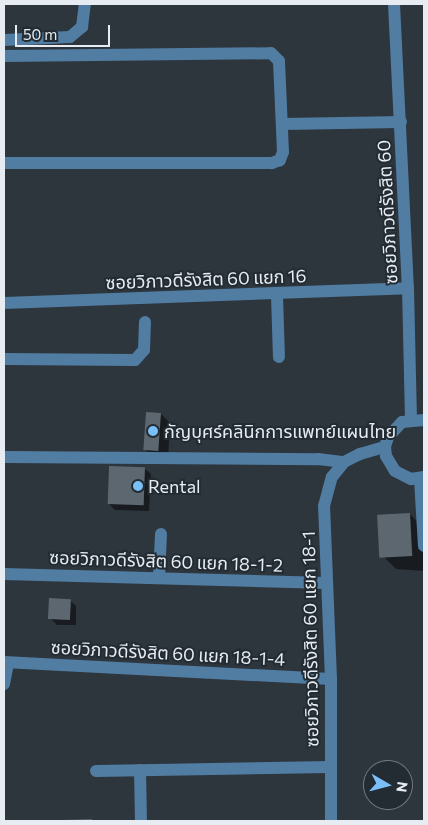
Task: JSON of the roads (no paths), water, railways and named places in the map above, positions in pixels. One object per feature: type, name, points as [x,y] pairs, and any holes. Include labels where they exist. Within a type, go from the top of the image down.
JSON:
[{"type":"street","points":[[4,40],[70,37],[82,26],[85,4]]},
{"type":"street","name":"ซอยวิภาวดีรังสิต 60","points":[[386,447],[394,428],[418,420],[408,288],[394,4]]},
{"type":"street","points":[[4,56],[271,53],[279,61],[283,152],[280,160],[272,163],[4,164]]},
{"type":"street","points":[[282,124],[401,122]]},
{"type":"street","name":"ซอยวิภาวดีรังสิต 60 แยก 16","points":[[4,303],[277,295],[408,288]]},
{"type":"street","points":[[277,295],[279,357]]},
{"type":"street","points":[[4,359],[135,360],[144,350],[145,322]]},
{"type":"street","points":[[4,456],[318,459],[344,462],[360,454],[386,447],[386,456],[395,471],[411,479],[422,478],[424,546]]},
{"type":"street","name":"ซอยวิภาวดีรังสิต 60 แยก 18-1","points":[[331,821],[331,679],[324,506],[332,478],[344,462]]},
{"type":"street","points":[[159,578],[161,534]]},
{"type":"street","name":"ซอยวิภาวดีรังสิต 60 แยก 18-1-2","points":[[4,574],[326,583]]},
{"type":"street","points":[[4,684],[6,663]]},
{"type":"street","name":"ซอยวิภาวดีรังสิต 60 แยก 18-1-4","points":[[6,663],[331,679]]},
{"type":"street","points":[[96,771],[330,767]]},
{"type":"street","points":[[140,770],[141,821]]},
{"type":"place","name":"กัญบุศร์คลินิกการแพทย์แผนไทย","points":[[153,431]]},
{"type":"place","name":"Rental","points":[[138,486]]}]
